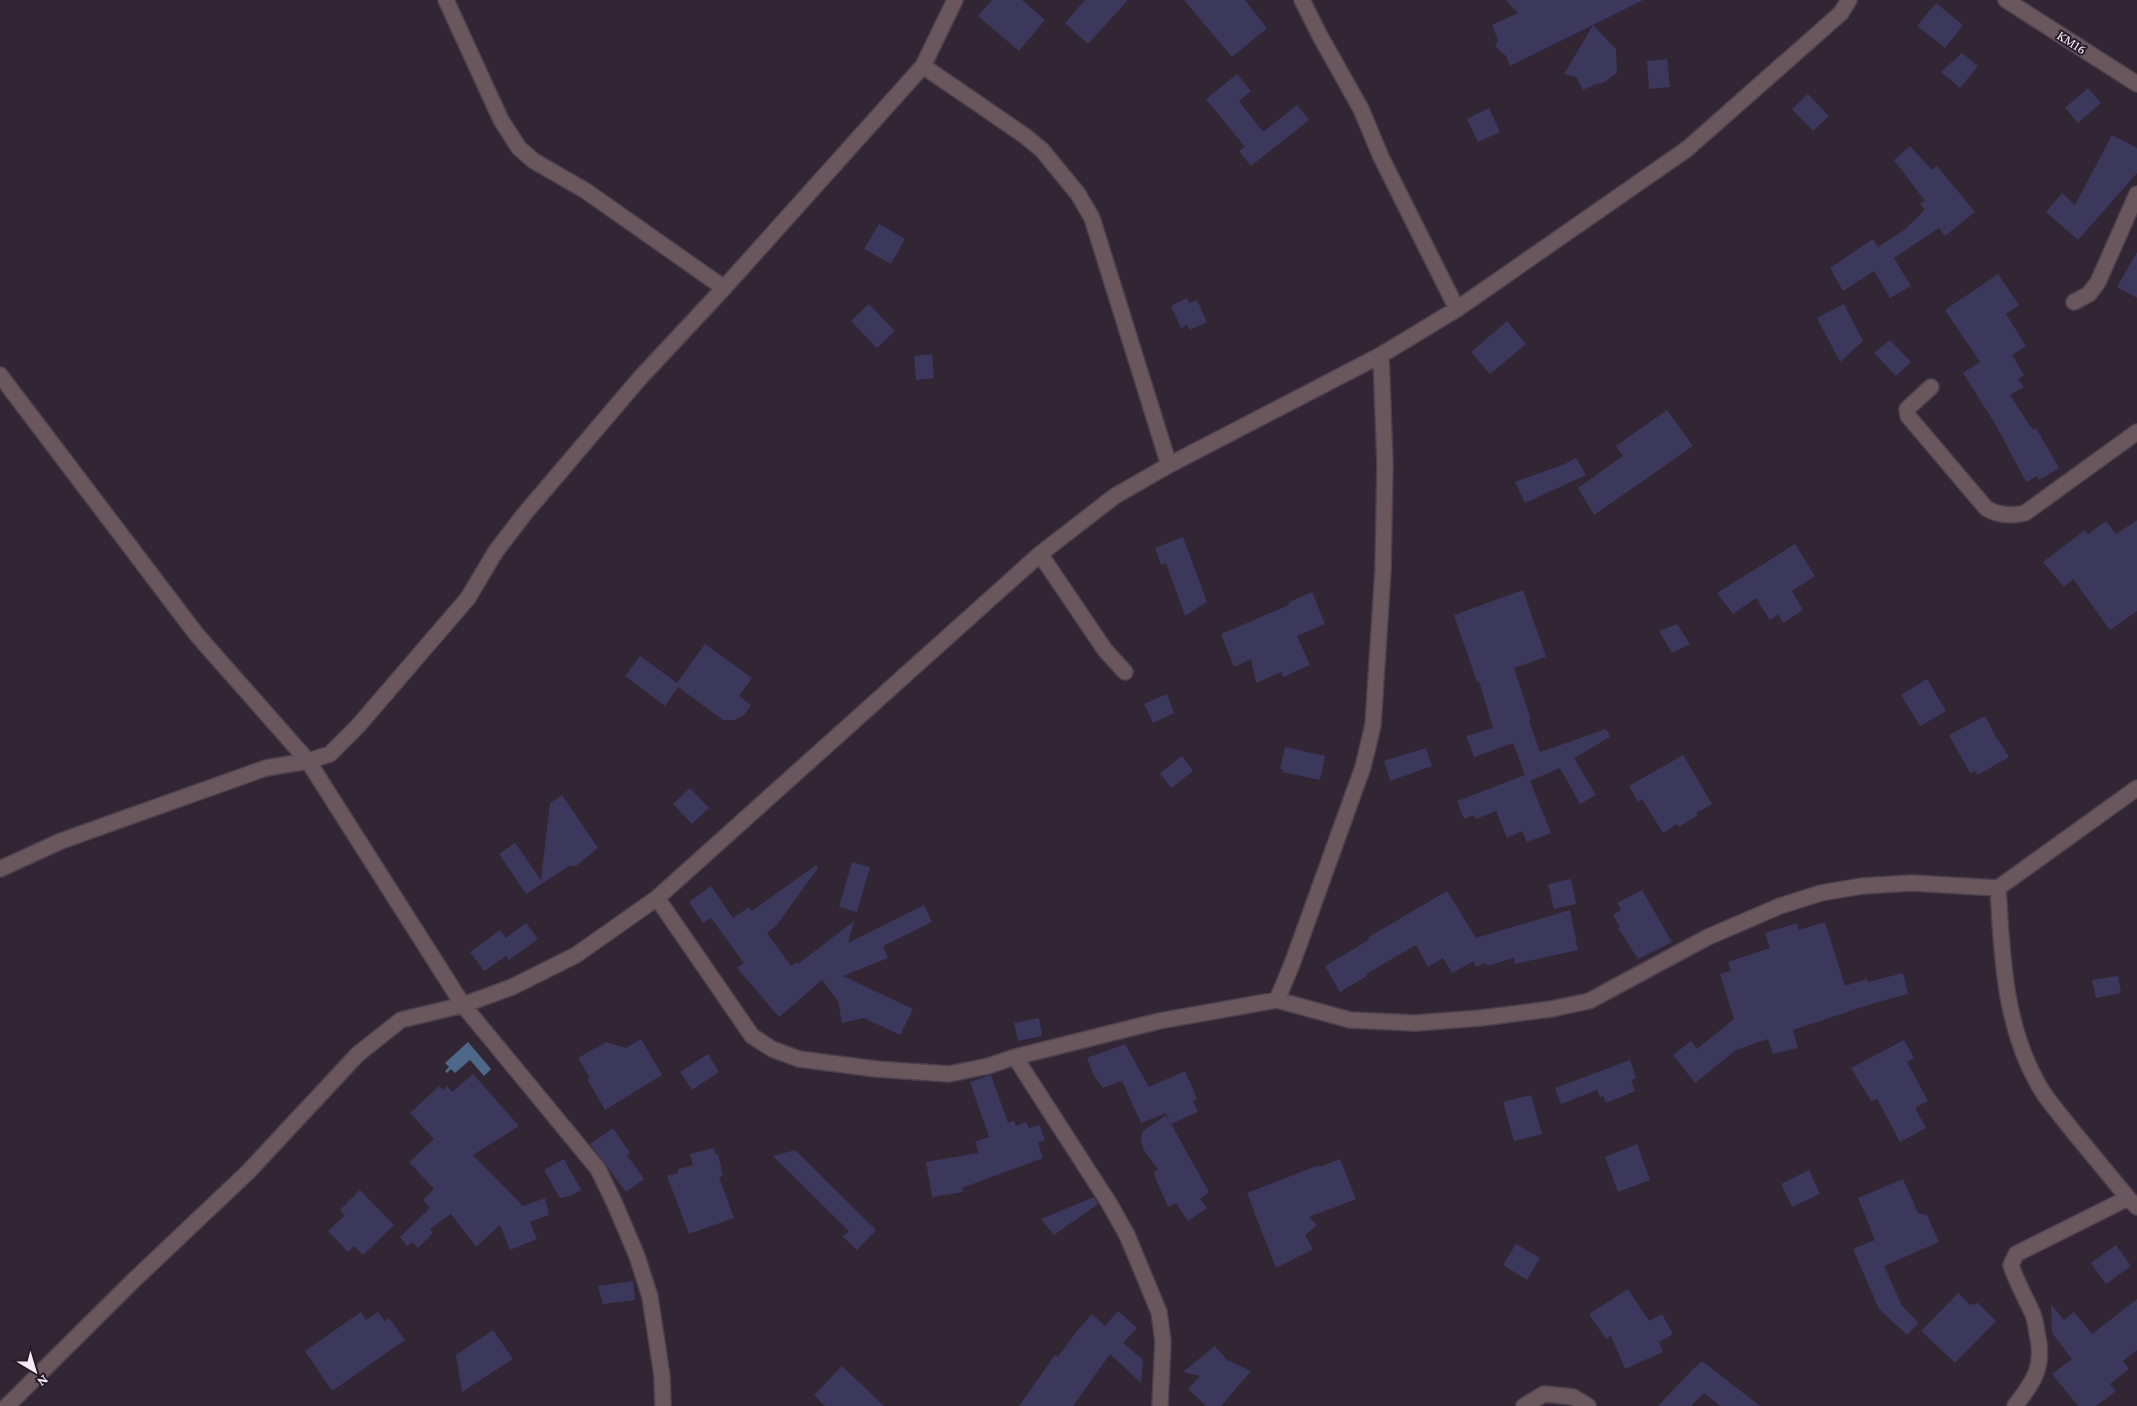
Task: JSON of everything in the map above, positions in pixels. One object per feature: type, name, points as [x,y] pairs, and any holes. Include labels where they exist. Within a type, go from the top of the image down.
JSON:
[{"type":"street","points":[[446,0],[501,120],[519,148],[534,161],[586,191],[724,288]]},
{"type":"street","points":[[0,869],[61,842],[266,768],[308,762],[330,754],[358,726],[468,598],[496,551],[526,512],[640,378],[724,288],[923,66],[955,0]]},
{"type":"street","points":[[1302,0],[1361,109],[1380,157],[1457,309]]},
{"type":"street","points":[[7,1406],[134,1280],[248,1172],[358,1054],[401,1020],[463,1005],[512,987],[576,956],[657,898],[1040,554],[1115,496],[1169,465],[1381,355],[1457,309],[1687,149],[1841,12],[1848,0]]},
{"type":"street","name":"KM16","points":[[2006,0],[2137,84]]},
{"type":"street","points":[[923,66],[1025,136],[1055,164],[1078,194],[1092,218],[1169,465]]},
{"type":"street","points":[[2074,302],[2089,294],[2098,282],[2137,194]]},
{"type":"street","points":[[1277,1000],[1292,964],[1363,767],[1373,725],[1383,570],[1385,464],[1381,355]]},
{"type":"street","points":[[0,375],[197,635],[308,762],[463,1005],[598,1170],[637,1256],[650,1297],[662,1376],[663,1406]]},
{"type":"street","points":[[1931,387],[1907,409],[1908,416],[1986,508],[1994,513],[2014,516],[2025,513],[2137,432]]},
{"type":"street","points":[[1040,554],[1105,650],[1125,672]]},
{"type":"street","points":[[657,898],[752,1036],[772,1049],[809,1060],[876,1069],[948,1074],[988,1066],[1015,1057],[1159,1021],[1277,1000],[1350,1020],[1415,1023],[1481,1018],[1551,1009],[1589,1001],[1708,937],[1780,906],[1821,893],[1862,886],[1912,884],[1998,888],[2137,788]]},
{"type":"street","points":[[1998,888],[2004,974],[2012,1016],[2024,1056],[2038,1085],[2054,1107],[2132,1202],[2016,1254],[2011,1265],[2015,1279],[2033,1313],[2040,1345],[2040,1361],[2031,1385],[2015,1406]]},
{"type":"street","points":[[1015,1057],[1122,1227],[1159,1312],[1163,1341],[1160,1406]]},
{"type":"street","points":[[1524,1406],[1544,1394],[1573,1397],[1588,1406]]},
{"type":"water","points":[[468,1042],[491,1069],[484,1076],[470,1060],[455,1073],[451,1069],[447,1073],[445,1071],[449,1067],[445,1063]]},
{"type":"building","points":[[992,0],[1022,0],[1045,20],[1019,51],[978,16]]},
{"type":"building","points":[[1085,0],[1128,0],[1088,44],[1065,23]]},
{"type":"building","points":[[1184,0],[1245,0],[1267,28],[1232,57]]},
{"type":"building","points":[[1506,0],[1643,0],[1510,66],[1506,56],[1495,46],[1498,40],[1492,25],[1518,13]]},
{"type":"building","points":[[1936,3],[1963,25],[1945,48],[1917,26]]},
{"type":"building","points":[[1593,25],[1616,49],[1617,73],[1603,83],[1583,90],[1576,77],[1564,74]]},
{"type":"building","points":[[1962,53],[1978,66],[1960,88],[1941,72]]},
{"type":"building","points":[[1667,59],[1670,87],[1649,89],[1647,61]]},
{"type":"building","points":[[1237,74],[1251,91],[1239,101],[1263,132],[1297,105],[1309,120],[1251,166],[1239,151],[1245,147],[1206,99]]},
{"type":"building","points":[[2088,88],[2101,103],[2078,123],[2065,108]]},
{"type":"building","points":[[1808,94],[1829,116],[1813,131],[1792,109]]},
{"type":"building","points":[[1489,108],[1500,132],[1478,142],[1467,119]]},
{"type":"building","points":[[2112,135],[2137,148],[2137,173],[2078,240],[2046,212],[2062,193],[2075,205]]},
{"type":"building","points":[[1910,146],[1932,170],[1937,166],[1975,212],[1945,236],[1939,228],[1894,258],[1911,286],[1890,298],[1874,271],[1843,291],[1830,268],[1873,239],[1878,247],[1904,230],[1925,210],[1920,204],[1925,201],[1894,160]]},
{"type":"building","points":[[879,224],[905,239],[891,264],[864,249]]},
{"type":"building","points":[[2137,252],[2137,298],[2117,287]]},
{"type":"building","points":[[1998,274],[2019,305],[2006,314],[2026,346],[2012,355],[2024,375],[2018,379],[2024,387],[2010,395],[2030,426],[2034,430],[2036,428],[2059,468],[2039,480],[2037,476],[2026,482],[1997,427],[1963,373],[1980,362],[1945,310]]},
{"type":"building","points":[[1187,298],[1189,303],[1197,300],[1207,322],[1190,330],[1187,325],[1181,328],[1171,306]]},
{"type":"building","points":[[869,304],[895,331],[877,348],[851,321]]},
{"type":"building","points":[[1844,304],[1863,341],[1840,362],[1817,318]]},
{"type":"building","points":[[1507,321],[1526,344],[1490,374],[1471,352]]},
{"type":"building","points":[[1890,340],[1911,362],[1896,376],[1874,353]]},
{"type":"building","points":[[932,354],[934,378],[916,380],[914,356]]},
{"type":"building","points":[[1667,410],[1693,446],[1594,515],[1578,488],[1623,456],[1616,446]]},
{"type":"building","points":[[1576,458],[1586,475],[1525,503],[1515,482],[1565,464]]},
{"type":"building","points":[[2137,520],[2137,611],[2110,630],[2073,579],[2064,587],[2043,562],[2085,530],[2088,534],[2106,521],[2116,534]]},
{"type":"building","points":[[1183,537],[1207,602],[1185,616],[1166,563],[1161,565],[1155,548]]},
{"type":"building","points":[[1795,544],[1815,576],[1792,591],[1803,610],[1783,623],[1778,614],[1770,620],[1756,598],[1733,614],[1717,593]]},
{"type":"building","points":[[1523,590],[1546,657],[1514,668],[1540,752],[1606,729],[1610,737],[1574,758],[1596,795],[1580,804],[1560,768],[1530,781],[1551,833],[1527,842],[1522,831],[1507,838],[1496,811],[1476,819],[1474,815],[1464,819],[1457,801],[1525,775],[1513,743],[1474,757],[1466,736],[1493,728],[1479,681],[1477,682],[1454,615]]},
{"type":"building","points":[[1312,592],[1325,624],[1297,636],[1310,665],[1283,677],[1281,672],[1256,683],[1251,659],[1234,667],[1221,634],[1287,606],[1289,602]]},
{"type":"building","points":[[1677,624],[1690,644],[1672,653],[1659,631]]},
{"type":"building","points":[[705,644],[752,678],[739,696],[751,705],[745,714],[735,720],[723,720],[678,687],[665,706],[625,676],[640,656],[677,683]]},
{"type":"building","points":[[1927,679],[1946,711],[1920,726],[1901,695]]},
{"type":"building","points":[[1167,694],[1174,713],[1153,723],[1144,704]]},
{"type":"building","points":[[1985,716],[2009,757],[1978,775],[1975,771],[1970,773],[1949,735]]},
{"type":"building","points":[[1285,747],[1325,756],[1320,780],[1282,772],[1283,769],[1280,769]]},
{"type":"building","points":[[1426,748],[1432,766],[1390,781],[1384,761]]},
{"type":"building","points":[[1683,755],[1712,804],[1696,813],[1698,815],[1679,827],[1677,824],[1663,833],[1642,799],[1638,802],[1629,786]]},
{"type":"building","points":[[1182,756],[1193,771],[1171,788],[1160,773]]},
{"type":"building","points":[[690,788],[709,808],[692,824],[673,804]]},
{"type":"building","points":[[562,795],[598,848],[576,866],[569,866],[526,894],[499,854],[515,843],[541,880],[550,803]]},
{"type":"building","points":[[852,862],[870,867],[857,912],[839,907]]},
{"type":"building","points":[[816,865],[818,868],[776,926],[767,933],[791,966],[797,962],[798,964],[854,921],[848,943],[924,905],[932,922],[883,946],[888,958],[843,976],[913,1009],[900,1035],[864,1018],[842,1023],[838,1001],[822,980],[779,1017],[737,968],[744,963],[711,918],[703,923],[689,902],[711,886],[733,918],[749,907],[752,911]]},
{"type":"building","points":[[1571,879],[1576,904],[1554,909],[1548,884]]},
{"type":"building","points":[[1642,890],[1672,942],[1638,959],[1618,928],[1620,927],[1613,915],[1621,910],[1617,903]]},
{"type":"building","points":[[1447,891],[1476,938],[1570,910],[1578,950],[1515,964],[1514,958],[1487,966],[1486,963],[1475,967],[1474,961],[1452,973],[1443,958],[1428,967],[1416,945],[1366,974],[1367,976],[1340,992],[1325,966],[1370,939],[1367,938]]},
{"type":"building","points":[[1825,922],[1845,986],[1867,979],[1868,982],[1903,973],[1908,994],[1874,1003],[1793,1030],[1798,1048],[1773,1054],[1768,1039],[1736,1050],[1695,1083],[1673,1055],[1691,1041],[1697,1049],[1734,1019],[1720,974],[1731,971],[1728,962],[1770,948],[1765,933],[1797,923],[1799,930]]},
{"type":"building","points":[[526,923],[538,939],[509,960],[506,956],[484,971],[470,952],[500,930],[506,938]]},
{"type":"building","points":[[2118,976],[2121,993],[2096,998],[2092,980]]},
{"type":"building","points":[[1039,1018],[1042,1036],[1018,1041],[1014,1023]]},
{"type":"building","points":[[641,1039],[662,1075],[605,1110],[587,1079],[590,1078],[578,1058],[606,1042],[626,1048]]},
{"type":"building","points":[[1904,1040],[1914,1058],[1907,1062],[1928,1101],[1915,1108],[1926,1128],[1900,1142],[1877,1099],[1871,1101],[1851,1068]]},
{"type":"building","points":[[1125,1044],[1149,1087],[1185,1071],[1197,1099],[1193,1101],[1198,1112],[1171,1124],[1166,1113],[1141,1123],[1122,1081],[1103,1088],[1093,1074],[1087,1058]]},
{"type":"building","points":[[708,1054],[719,1072],[692,1090],[680,1072]]},
{"type":"building","points":[[1630,1060],[1636,1078],[1631,1080],[1635,1091],[1606,1103],[1603,1096],[1600,1097],[1597,1090],[1561,1104],[1555,1088]]},
{"type":"building","points":[[473,1074],[519,1126],[473,1155],[523,1206],[545,1198],[549,1215],[530,1222],[537,1239],[510,1250],[500,1225],[476,1247],[451,1214],[430,1229],[433,1233],[418,1248],[412,1242],[407,1246],[400,1237],[430,1208],[423,1200],[434,1189],[409,1162],[434,1139],[410,1113],[439,1086],[443,1090],[447,1086],[452,1092]]},
{"type":"building","points":[[991,1075],[1008,1123],[1014,1121],[1016,1126],[1026,1122],[1029,1128],[1039,1125],[1045,1140],[1038,1143],[1043,1158],[962,1188],[963,1192],[932,1197],[926,1162],[979,1153],[975,1142],[989,1137],[970,1082]]},
{"type":"building","points":[[1531,1095],[1542,1134],[1514,1141],[1503,1102]]},
{"type":"building","points":[[1166,1115],[1209,1192],[1200,1199],[1207,1208],[1188,1221],[1176,1203],[1168,1207],[1153,1172],[1158,1170],[1144,1150],[1141,1142],[1142,1132]]},
{"type":"building","points":[[613,1128],[630,1153],[627,1155],[644,1179],[626,1192],[590,1144]]},
{"type":"building","points":[[1637,1144],[1650,1180],[1618,1192],[1605,1157]]},
{"type":"building","points":[[714,1148],[716,1155],[718,1154],[723,1176],[719,1177],[734,1218],[689,1234],[667,1176],[678,1173],[678,1169],[693,1165],[690,1154]]},
{"type":"building","points":[[795,1150],[876,1230],[857,1250],[843,1237],[849,1231],[773,1156]]},
{"type":"building","points":[[564,1159],[581,1190],[570,1196],[560,1198],[544,1170]]},
{"type":"building","points":[[1340,1159],[1356,1199],[1309,1217],[1317,1225],[1305,1235],[1313,1249],[1276,1268],[1247,1193],[1319,1165],[1320,1167]]},
{"type":"building","points":[[1809,1170],[1820,1194],[1792,1207],[1781,1184]]},
{"type":"building","points":[[1903,1179],[1918,1213],[1927,1215],[1939,1242],[1884,1266],[1902,1306],[1919,1323],[1907,1335],[1879,1309],[1853,1249],[1875,1240],[1858,1198]]},
{"type":"building","points":[[360,1190],[394,1225],[363,1255],[354,1246],[348,1252],[328,1231],[345,1215],[340,1210]]},
{"type":"building","points":[[1094,1197],[1098,1204],[1054,1235],[1041,1219]]},
{"type":"building","points":[[1516,1244],[1540,1258],[1527,1280],[1503,1265]]},
{"type":"building","points":[[2116,1245],[2131,1266],[2106,1284],[2091,1263]]},
{"type":"building","points":[[633,1281],[635,1300],[603,1304],[598,1286]]},
{"type":"building","points":[[1628,1289],[1649,1321],[1662,1314],[1673,1334],[1659,1342],[1663,1352],[1625,1369],[1611,1336],[1606,1339],[1589,1314]]},
{"type":"building","points":[[1958,1293],[1970,1305],[1978,1303],[1996,1321],[1955,1363],[1921,1331]]},
{"type":"building","points":[[2137,1299],[2137,1350],[2123,1361],[2129,1369],[2110,1384],[2116,1391],[2096,1406],[2078,1406],[2052,1374],[2072,1359],[2052,1333],[2051,1304],[2064,1320],[2074,1312],[2092,1334]]},
{"type":"building","points":[[1118,1311],[1137,1328],[1123,1343],[1143,1360],[1141,1383],[1110,1354],[1073,1406],[1019,1406],[1055,1355],[1058,1357],[1092,1314],[1105,1326]]},
{"type":"building","points":[[361,1312],[366,1320],[378,1312],[385,1321],[389,1318],[405,1340],[332,1391],[305,1351]]},
{"type":"building","points":[[493,1330],[513,1359],[462,1392],[456,1355]]},
{"type":"building","points":[[1215,1346],[1227,1360],[1251,1371],[1221,1406],[1206,1406],[1188,1389],[1200,1376],[1183,1372]]},
{"type":"building","points":[[1702,1361],[1760,1406],[1720,1406],[1704,1393],[1691,1406],[1658,1406]]},
{"type":"building","points":[[842,1366],[884,1406],[825,1406],[814,1395]]}]
